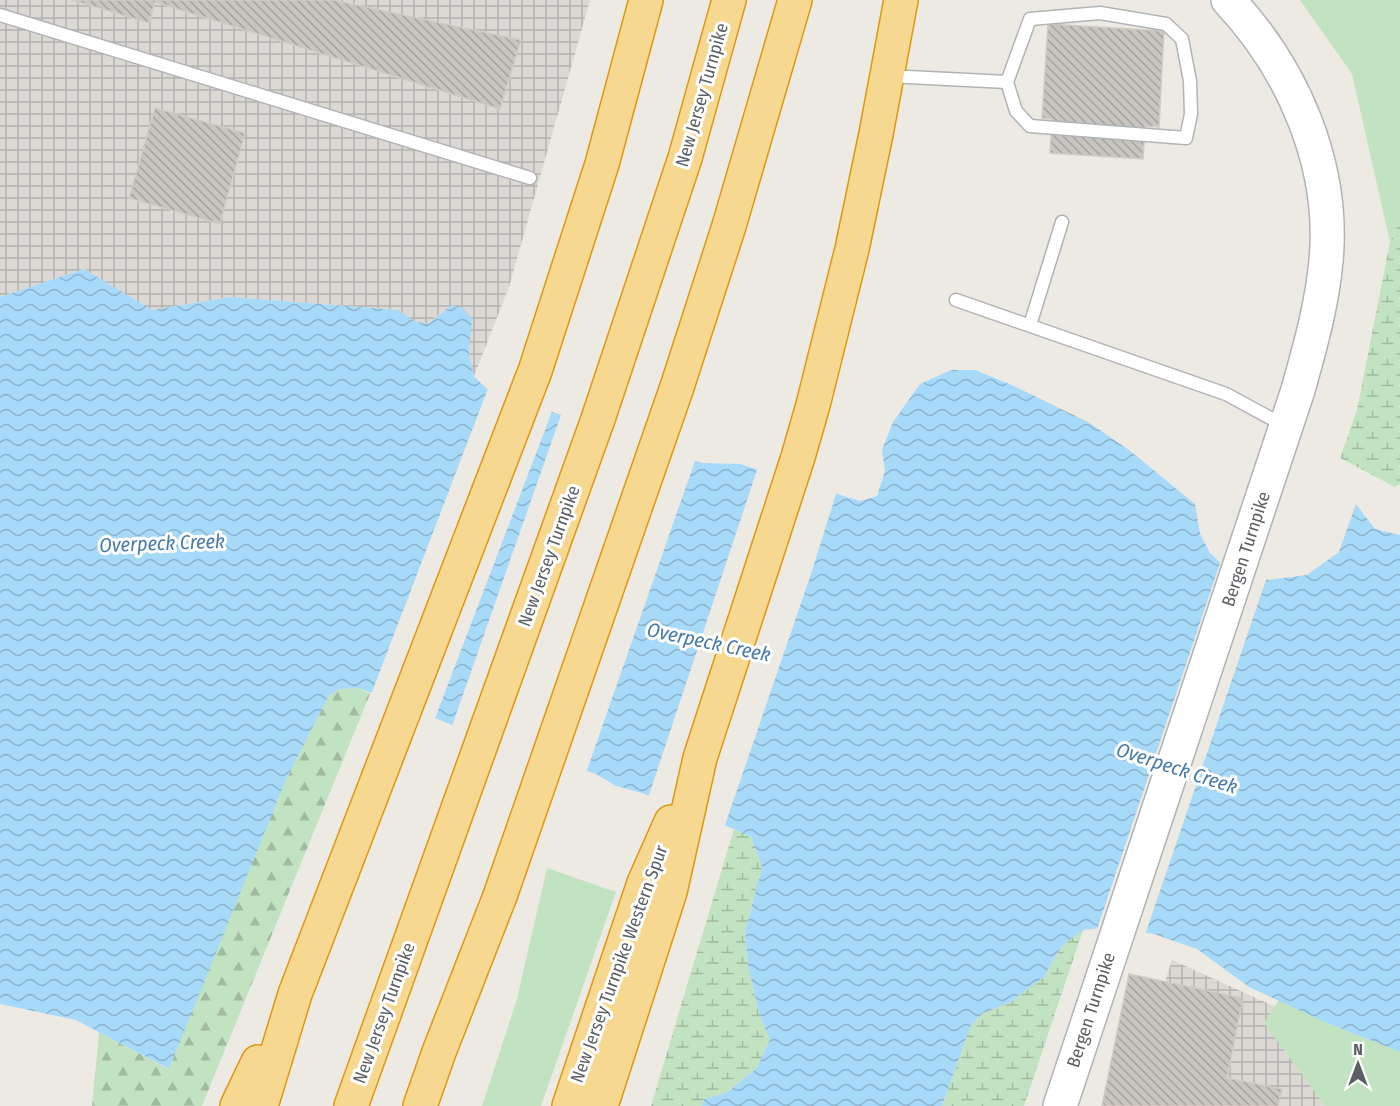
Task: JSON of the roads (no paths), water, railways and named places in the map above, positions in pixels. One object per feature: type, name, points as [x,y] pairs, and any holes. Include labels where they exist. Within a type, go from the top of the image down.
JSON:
[{"type":"highway","points":[[261,1106],[295,994],[535,371],[602,164],[646,0]]},
{"type":"highway","name":"New Jersey Turnpike","points":[[351,1106],[598,419],[685,158],[729,0]]},
{"type":"highway","points":[[420,1106],[500,896],[659,440],[729,226],[795,0]]},
{"type":"highway","points":[[601,1106],[670,892],[678,823],[798,457],[828,349],[852,249],[901,0]]},
{"type":"highway","name":"New Jersey Turnpike Western Spur","points":[[569,1106],[644,883],[678,823]]},
{"type":"highway","points":[[444,1106],[458,1063],[500,896]]},
{"type":"highway","points":[[237,1106],[245,1086],[295,994]]},
{"type":"main road","name":"Bergen Turnpike","points":[[1060,1106],[1250,538],[1312,340],[1323,290],[1327,239],[1323,193],[1308,127],[1291,88],[1270,50],[1228,0]]},
{"type":"lane","points":[[1100,14],[1167,24],[1182,39],[1190,81],[1191,114],[1186,138],[1030,126],[1016,111],[1007,82],[1030,19],[1100,14]]},
{"type":"lane","points":[[0,15],[530,178]]},
{"type":"lane","points":[[887,76],[1007,82]]},
{"type":"lane","points":[[1030,325],[1062,222]]},
{"type":"lane","points":[[956,300],[1226,394],[1286,426]]},
{"type":"water","name":"Overpeck Creek","points":[[84,269],[152,310],[230,297],[398,310],[414,321],[428,324],[452,305],[463,308],[472,318],[469,354],[474,376],[488,390],[702,463],[740,464],[860,501],[877,496],[885,471],[882,450],[893,422],[920,384],[951,370],[975,370],[1088,422],[1129,450],[1195,504],[1200,534],[1210,553],[1225,567],[1244,575],[1268,580],[1307,575],[1339,552],[1356,504],[1375,529],[1400,535],[1400,1052],[1327,1023],[1249,987],[1197,949],[1154,934],[1110,927],[1083,930],[1062,946],[1043,978],[1009,1003],[983,1013],[971,1025],[942,1106],[702,1106],[704,1099],[726,1093],[756,1069],[770,1040],[759,1014],[748,965],[745,932],[762,867],[751,837],[642,793],[616,786],[596,774],[450,724],[359,688],[340,689],[329,695],[285,782],[169,1069],[76,1020],[0,1004],[0,297]]}]
